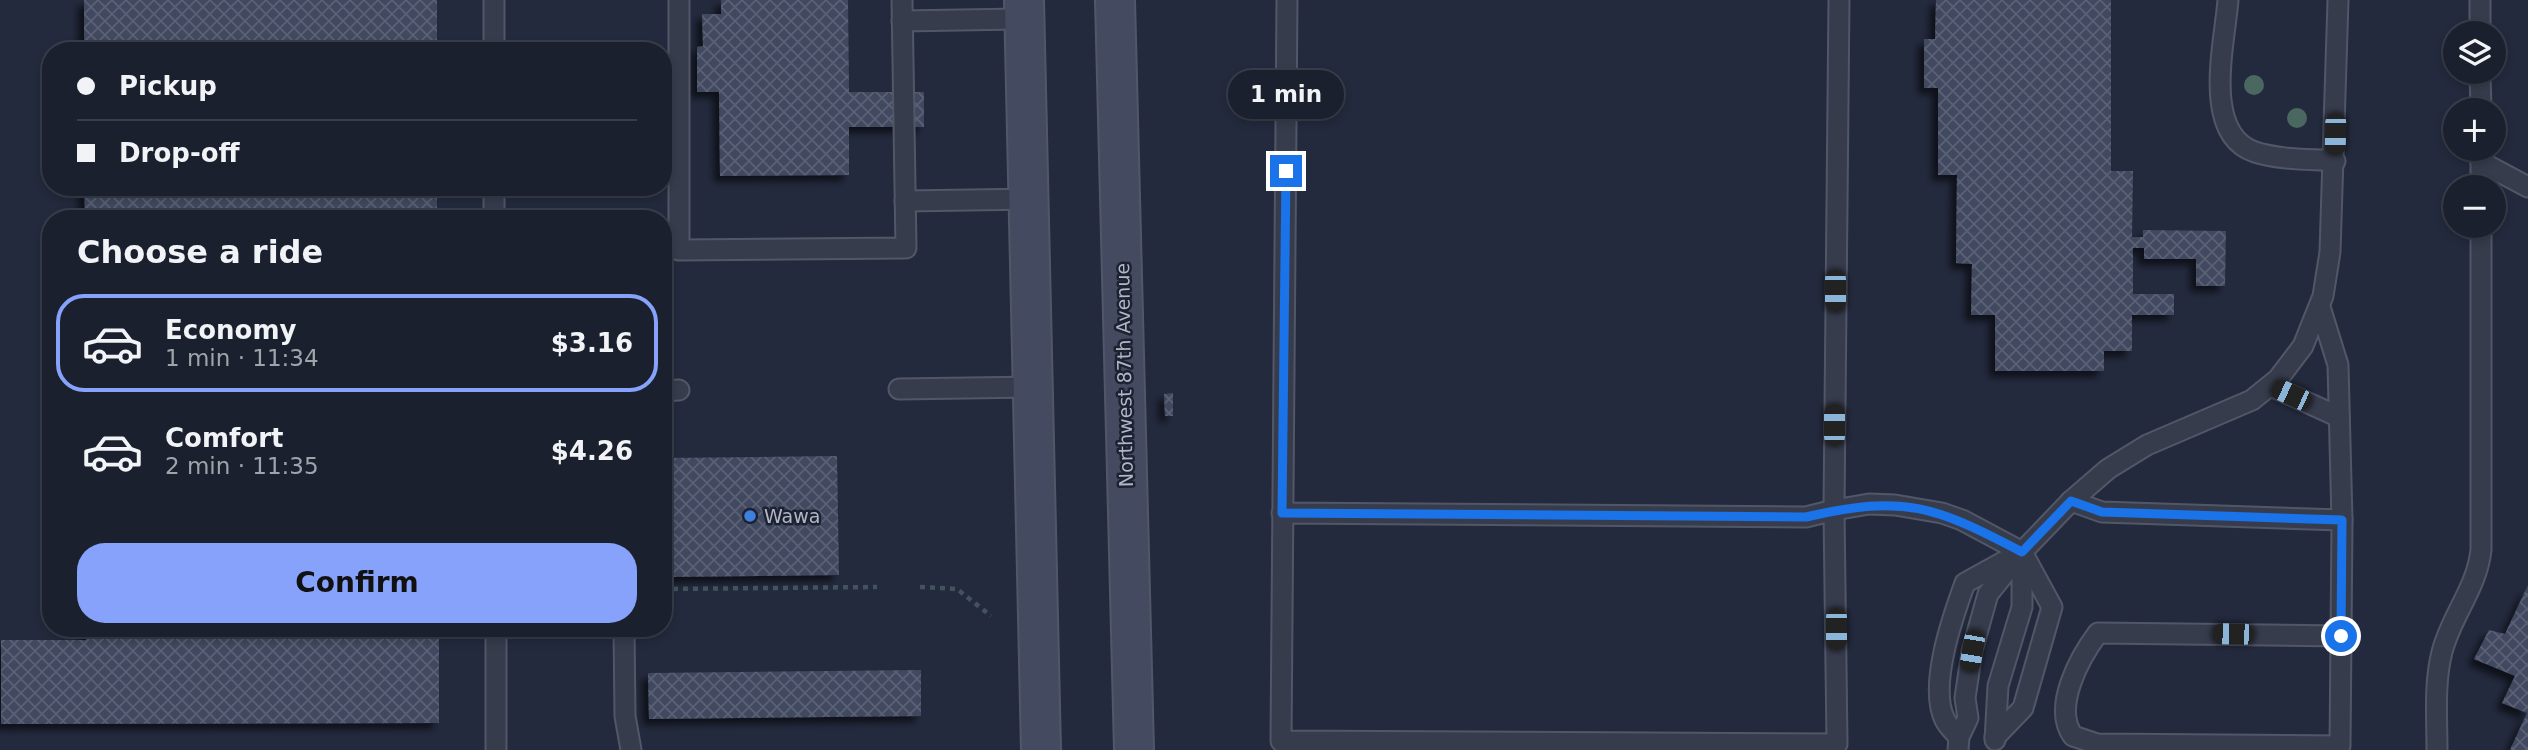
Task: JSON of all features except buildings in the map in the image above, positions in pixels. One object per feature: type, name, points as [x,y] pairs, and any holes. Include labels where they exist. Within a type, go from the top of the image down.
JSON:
[{"type":"main road","name":"Northwest 87th Avenue","points":[[1115,0],[1134,750]]},
{"type":"main road","points":[[1024,10],[1041,750]]},
{"type":"lane","points":[[494,0],[494,42]]},
{"type":"lane","points":[[679,0],[679,250],[906,248],[902,0]]},
{"type":"lane","points":[[1287,0],[1281,741],[1837,744],[1834,510],[1839,0]]},
{"type":"lane","points":[[2228,0],[2220,85],[2224,121],[2230,134],[2253,151],[2335,161]]},
{"type":"lane","points":[[1959,744],[1968,718],[1967,682],[1988,594],[2022,552],[2098,477],[2132,453],[2234,411],[2271,386],[2298,354],[2320,307],[2330,252],[2335,161],[2338,0]]},
{"type":"lane","points":[[2480,0],[2480,21]]},
{"type":"lane","points":[[902,20],[1024,10]]},
{"type":"lane","points":[[2490,161],[2528,187]]},
{"type":"lane","points":[[905,201],[1029,199]]},
{"type":"lane","points":[[2437,750],[2438,688],[2442,651],[2470,590],[2481,550],[2481,238]]},
{"type":"lane","points":[[2320,307],[2338,365],[2342,520],[2341,636],[2340,746],[2097,744],[2083,741],[2068,730],[2066,710],[2074,676],[2098,633],[2341,636]]},
{"type":"lane","points":[[2271,386],[2339,417]]},
{"type":"lane","points":[[899,389],[1033,387]]},
{"type":"lane","points":[[2071,501],[2102,512],[2342,520]]},
{"type":"lane","points":[[1282,513],[1806,517],[1868,504],[1942,513],[2022,552],[2052,607],[2023,708],[1995,743]]},
{"type":"lane","points":[[1995,743],[1998,686],[2022,607],[2022,552]]},
{"type":"lane","points":[[1959,744],[1942,710],[1941,674],[1961,594],[1965,583],[2022,552]]},
{"type":"lane","points":[[496,637],[496,750]]},
{"type":"lane","points":[[625,638],[625,716],[631,750]]},
{"type":"path","points":[[672,589],[877,587]]},
{"type":"path","points":[[920,587],[957,589],[991,616]]},
{"type":"place","name":"Wawa","points":[[750,516]]},
{"type":"route","points":[[1286,171],[1282,513],[1806,517],[1868,504],[1895,505],[1942,513],[1962,520],[2022,552],[2071,501],[2102,512],[2342,520],[2341,636]]}]
